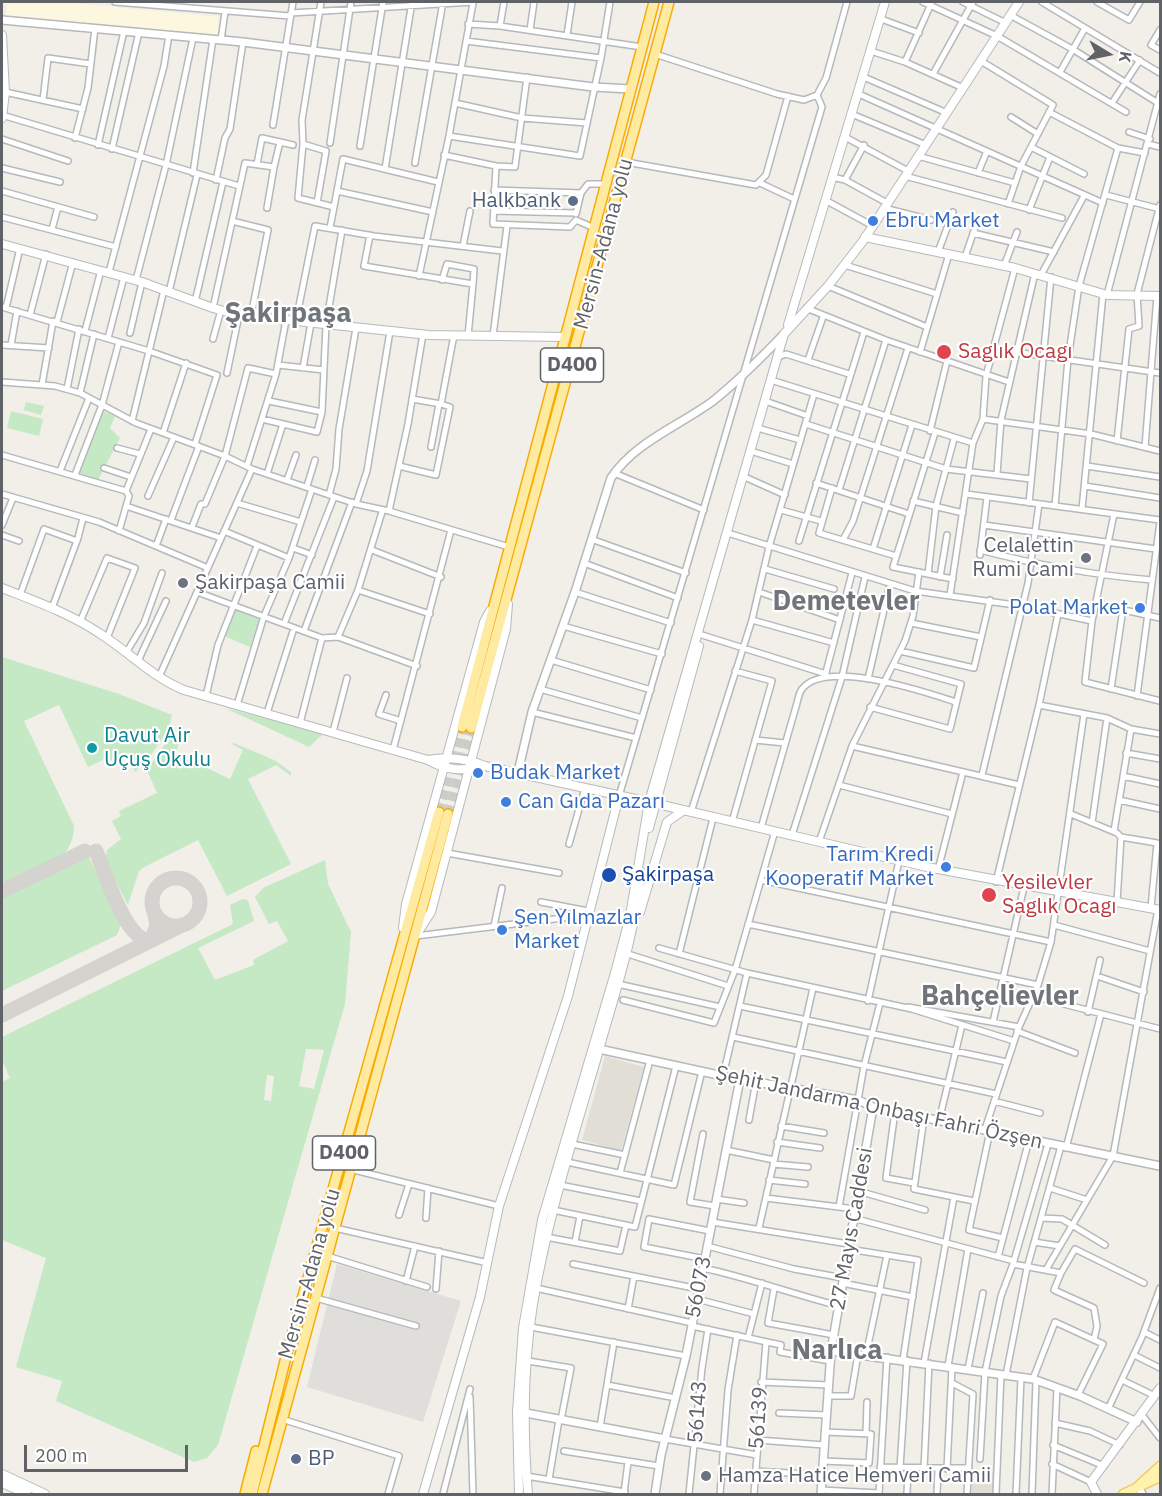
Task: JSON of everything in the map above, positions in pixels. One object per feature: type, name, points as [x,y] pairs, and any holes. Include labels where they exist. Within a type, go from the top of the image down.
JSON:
[{"type":"highway","name":"Mersin-Adana yolu","points":[[654,2],[509,547],[466,728],[508,596],[669,2]]},
{"type":"highway","name":"Mersin-Adana yolu","points":[[252,1494],[288,1349],[400,954],[444,813],[416,936],[262,1494]]},
{"type":"highway","points":[[268,1494],[307,1347],[314,1303]]},
{"type":"highway","points":[[245,1494],[279,1365],[288,1349]]},
{"type":"main road","points":[[845,137],[861,95],[884,20],[887,2]]},
{"type":"main road","points":[[519,1494],[517,1412],[528,1291],[542,1220],[630,916],[652,802],[786,331],[887,2]]},
{"type":"main road","points":[[786,331],[845,266],[1019,2]]},
{"type":"main road","points":[[2,35],[5,92],[2,117]]},
{"type":"main road","points":[[865,237],[1015,268],[1105,294],[1159,296]]},
{"type":"main road","points":[[2,244],[46,254],[139,281],[195,302],[239,315],[423,334],[564,337]]},
{"type":"main road","points":[[631,942],[652,802],[761,429],[779,356]]},
{"type":"main road","points":[[2,588],[80,622],[159,677],[178,687],[428,759],[443,768],[469,770],[485,766]]},
{"type":"main road","points":[[416,936],[431,912],[447,853],[506,629],[508,596]]},
{"type":"main road","points":[[400,954],[406,904],[446,756],[484,622],[497,599]]},
{"type":"main road","points":[[428,759],[446,756],[471,760],[485,766],[652,802],[938,870],[1156,909]]},
{"type":"main road","points":[[423,1494],[488,1263],[500,1206],[568,996],[619,796]]},
{"type":"main road","points":[[528,1494],[526,1413],[528,1361],[536,1288],[546,1237],[667,822],[688,811]]},
{"type":"main road","points":[[1097,1494],[1091,1482],[1159,1391]]},
{"type":"main road","points":[[1140,1490],[1161,1466]]},
{"type":"main road","points":[[2,1474],[19,1490],[45,1494]]},
{"type":"main road","points":[[1124,1494],[1140,1490],[1161,1477]]},
{"type":"main road","points":[[2,1483],[27,1494]]},
{"type":"street","points":[[115,2],[135,2],[225,12],[291,14],[412,4],[473,2],[449,136],[419,276]]},
{"type":"street","points":[[273,125],[293,2]]},
{"type":"street","points":[[321,2],[302,120],[303,144],[298,198],[334,207]]},
{"type":"street","points":[[330,143],[351,2]]},
{"type":"street","points":[[360,146],[383,2]]},
{"type":"street","points":[[415,163],[443,2]]},
{"type":"street","points":[[500,26],[504,2]]},
{"type":"street","points":[[530,30],[534,2]]},
{"type":"street","points":[[567,35],[572,2]]},
{"type":"street","points":[[449,136],[580,156],[601,58],[610,2]]},
{"type":"street","points":[[655,54],[804,100],[817,95],[826,78],[847,2]]},
{"type":"street","points":[[923,2],[997,36],[1126,112]]},
{"type":"street","points":[[963,2],[1008,19],[1074,50],[1158,103]]},
{"type":"street","points":[[1042,2],[1161,73]]},
{"type":"street","points":[[1097,2],[1129,20],[1140,2]]},
{"type":"street","points":[[386,169],[412,4]]},
{"type":"street","points":[[905,62],[931,4]]},
{"type":"street","points":[[933,74],[972,4]]},
{"type":"street","points":[[132,420],[167,291],[195,174],[217,39],[225,12]]},
{"type":"street","points":[[2,20],[217,39],[402,64],[461,69],[594,87],[632,89]]},
{"type":"street","points":[[884,20],[919,33]]},
{"type":"street","points":[[468,24],[500,26],[642,47]]},
{"type":"street","points":[[75,138],[83,109],[95,28]]},
{"type":"street","points":[[1060,72],[1085,28]]},
{"type":"street","points":[[1161,30],[1150,45],[1161,50]]},
{"type":"street","points":[[98,145],[124,31]]},
{"type":"street","points":[[112,149],[139,32]]},
{"type":"street","points":[[67,388],[82,330],[116,247],[138,157],[164,66],[169,36]]},
{"type":"street","points":[[130,333],[139,281],[193,38]]},
{"type":"street","points":[[466,41],[601,58]]},
{"type":"street","points":[[216,180],[225,138],[231,129],[243,42]]},
{"type":"street","points":[[874,51],[963,88]]},
{"type":"street","points":[[43,100],[48,58],[91,64]]},
{"type":"street","points":[[1112,103],[1140,60]]},
{"type":"street","points":[[981,61],[1053,105],[1021,166],[1008,204]]},
{"type":"street","points":[[444,154],[496,166],[514,167],[527,77]]},
{"type":"street","points":[[866,78],[946,113]]},
{"type":"street","points":[[5,92],[83,109]]},
{"type":"street","points":[[1082,509],[1105,294],[1161,94]]},
{"type":"street","points":[[619,796],[822,107],[817,95]]},
{"type":"street","points":[[861,95],[1103,203]]},
{"type":"street","points":[[626,162],[756,185],[765,175],[788,96]]},
{"type":"street","points":[[455,104],[522,118],[587,123]]},
{"type":"street","points":[[1049,112],[1118,148],[1145,153]]},
{"type":"street","points":[[854,115],[926,145]]},
{"type":"street","points":[[2,117],[239,186]]},
{"type":"street","points":[[1011,117],[1038,134]]},
{"type":"street","points":[[1129,132],[1161,147]]},
{"type":"street","points":[[845,137],[907,173],[1062,218]]},
{"type":"street","points":[[257,165],[262,138],[294,145]]},
{"type":"street","points":[[2,140],[68,161]]},
{"type":"street","points":[[267,208],[280,142]]},
{"type":"street","points":[[303,144],[326,150],[317,203]]},
{"type":"street","points":[[845,180],[864,146]]},
{"type":"street","points":[[1031,147],[1084,174]]},
{"type":"street","points":[[1055,506],[1068,359],[1079,286],[1118,148]]},
{"type":"street","points":[[978,173],[987,151]]},
{"type":"street","points":[[918,156],[1015,183]]},
{"type":"street","points":[[1029,210],[1050,157]]},
{"type":"street","points":[[330,228],[343,159],[438,182]]},
{"type":"street","points":[[213,339],[244,163],[274,167]]},
{"type":"street","points":[[496,166],[493,224],[570,227],[576,220],[575,213],[581,193],[588,184],[606,184]]},
{"type":"street","points":[[2,168],[60,182]]},
{"type":"street","points":[[832,177],[845,180],[886,206],[931,220]]},
{"type":"street","points":[[195,302],[223,182]]},
{"type":"street","points":[[760,183],[794,199]]},
{"type":"street","points":[[494,190],[581,193]]},
{"type":"street","points":[[2,191],[94,217]]},
{"type":"street","points":[[337,191],[433,212]]},
{"type":"street","points":[[1106,195],[1160,207],[1137,294],[1139,326],[1129,329],[1117,441]]},
{"type":"street","points":[[997,474],[1001,420],[1015,352],[1038,274],[1054,252],[1084,196]]},
{"type":"street","points":[[825,200],[873,226]]},
{"type":"street","points":[[52,229],[58,207]]},
{"type":"street","points":[[464,246],[470,211]]},
{"type":"street","points":[[494,211],[575,213]]},
{"type":"street","points":[[938,252],[953,212]]},
{"type":"street","points":[[2,217],[116,247]]},
{"type":"street","points":[[576,220],[594,228]]},
{"type":"street","points":[[232,221],[268,230],[251,316]]},
{"type":"street","points":[[965,257],[976,225]]},
{"type":"street","points":[[296,321],[315,226],[427,243],[502,251]]},
{"type":"street","points":[[493,336],[502,251],[507,226]]},
{"type":"street","points":[[262,419],[317,432],[322,412],[326,325],[342,230]]},
{"type":"street","points":[[1004,266],[1017,232]]},
{"type":"street","points":[[973,233],[1054,252]]},
{"type":"street","points":[[369,235],[364,267],[473,284]]},
{"type":"street","points":[[20,248],[4,308],[108,338],[217,375],[197,445],[169,520],[156,546]]},
{"type":"street","points":[[30,315],[46,254]]},
{"type":"street","points":[[920,352],[950,254]]},
{"type":"street","points":[[42,385],[55,322],[73,262]]},
{"type":"street","points":[[442,280],[447,264],[474,269],[468,336]]},
{"type":"street","points":[[845,266],[937,294]]},
{"type":"street","points":[[950,595],[973,443],[983,419],[986,376],[1015,268]]},
{"type":"street","points":[[108,338],[124,277]]},
{"type":"street","points":[[1029,503],[1051,277]]},
{"type":"street","points":[[828,285],[927,327]]},
{"type":"street","points":[[1144,447],[1159,296]]},
{"type":"street","points":[[806,308],[823,317],[864,332],[986,376],[1009,382]]},
{"type":"street","points":[[11,345],[17,311]]},
{"type":"street","points":[[227,373],[239,315]]},
{"type":"street","points":[[808,360],[823,317]]},
{"type":"street","points":[[159,677],[237,503],[250,468],[276,374],[286,320]]},
{"type":"street","points":[[303,368],[311,323]]},
{"type":"street","points":[[284,624],[312,555],[331,496],[339,429],[356,328]]},
{"type":"street","points":[[304,631],[367,471],[390,331]]},
{"type":"street","points":[[518,772],[532,712],[614,473],[634,451],[714,400],[786,331]]},
{"type":"street","points":[[799,541],[840,402],[864,332]]},
{"type":"street","points":[[80,393],[94,334]]},
{"type":"street","points":[[338,637],[358,590],[399,466],[423,334]]},
{"type":"street","points":[[431,447],[454,335]]},
{"type":"street","points":[[839,490],[886,340]]},
{"type":"street","points":[[75,475],[102,405],[119,342]]},
{"type":"street","points":[[2,345],[49,348]]},
{"type":"street","points":[[843,540],[860,498],[908,348]]},
{"type":"street","points":[[1015,352],[1161,373]]},
{"type":"street","points":[[779,356],[808,360],[849,374]]},
{"type":"street","points":[[947,361],[932,432],[893,567],[953,579]]},
{"type":"street","points":[[164,433],[186,363]]},
{"type":"street","points":[[278,365],[324,370]]},
{"type":"street","points":[[192,527],[201,504],[205,504],[225,456],[248,368],[276,374]]},
{"type":"street","points":[[774,381],[954,440],[973,443]]},
{"type":"street","points":[[2,382],[67,388],[151,429],[225,456],[250,468],[331,496],[509,547]]},
{"type":"street","points":[[688,811],[752,620],[769,547],[814,394]]},
{"type":"street","points":[[60,471],[88,398]]},
{"type":"street","points":[[399,466],[436,476],[450,407],[412,399]]},
{"type":"street","points":[[269,401],[322,412]]},
{"type":"street","points":[[768,402],[808,416]]},
{"type":"street","points":[[983,419],[1091,434],[1160,450]]},
{"type":"street","points":[[267,474],[283,424]]},
{"type":"street","points":[[806,424],[946,469],[1031,479]]},
{"type":"street","points":[[873,549],[912,425]]},
{"type":"street","points":[[126,491],[151,429]]},
{"type":"street","points":[[761,429],[800,440]]},
{"type":"street","points":[[148,496],[174,437]]},
{"type":"street","points":[[928,574],[936,506],[954,440]]},
{"type":"street","points":[[117,448],[140,454]]},
{"type":"street","points":[[754,452],[793,464]]},
{"type":"street","points":[[2,455],[126,491],[129,496],[119,531]]},
{"type":"street","points":[[287,480],[296,455]]},
{"type":"street","points":[[237,705],[264,616],[302,522],[315,460]]},
{"type":"street","points":[[1087,466],[1161,477]]},
{"type":"street","points":[[104,468],[131,477]]},
{"type":"street","points":[[614,473],[704,510]]},
{"type":"street","points":[[747,478],[785,495]]},
{"type":"street","points":[[816,483],[909,514]]},
{"type":"street","points":[[1085,486],[1161,498]]},
{"type":"street","points":[[832,488],[819,532],[896,556]]},
{"type":"street","points":[[2,494],[83,518],[208,568]]},
{"type":"street","points":[[966,494],[1161,521],[1137,696]]},
{"type":"street","points":[[987,497],[980,553],[1104,576],[1152,580]]},
{"type":"street","points":[[2,525],[13,498]]},
{"type":"street","points":[[913,501],[963,513]]},
{"type":"street","points":[[237,503],[302,522]]},
{"type":"street","points":[[982,775],[1032,564],[1039,504]]},
{"type":"street","points":[[126,506],[221,538]]},
{"type":"street","points":[[781,510],[821,521]]},
{"type":"street","points":[[1114,514],[1104,576],[1092,621],[1085,682],[1161,700]]},
{"type":"street","points":[[52,608],[77,541],[83,518]]},
{"type":"street","points":[[984,525],[1156,549]]},
{"type":"street","points":[[20,595],[44,529],[77,541]]},
{"type":"street","points":[[393,750],[441,577],[451,530]]},
{"type":"street","points":[[224,531],[289,558]]},
{"type":"street","points":[[731,534],[915,591],[990,600],[1092,621]]},
{"type":"street","points":[[2,535],[19,541]]},
{"type":"street","points":[[940,577],[947,535]]},
{"type":"street","points":[[591,539],[686,573]]},
{"type":"street","points":[[206,696],[218,645],[256,546]]},
{"type":"street","points":[[293,549],[312,555]]},
{"type":"street","points":[[372,550],[441,577]]},
{"type":"street","points":[[80,622],[106,558],[135,568],[106,638]]},
{"type":"street","points":[[584,563],[678,598]]},
{"type":"street","points":[[765,569],[834,589]]},
{"type":"street","points":[[819,842],[852,746],[870,706],[900,651],[911,623],[919,572]]},
{"type":"street","points":[[126,653],[144,623],[162,573]]},
{"type":"street","points":[[761,828],[801,690],[825,676],[852,573]]},
{"type":"street","points":[[792,835],[842,678],[865,577]]},
{"type":"street","points":[[868,679],[890,584]]},
{"type":"street","points":[[358,590],[430,614]]},
{"type":"street","points":[[197,591],[322,638],[338,637],[417,666]]},
{"type":"street","points":[[575,592],[671,623]]},
{"type":"street","points":[[759,592],[840,620]]},
{"type":"street","points":[[900,651],[974,668],[990,600]]},
{"type":"street","points":[[138,662],[166,602]]},
{"type":"street","points":[[1097,604],[1161,618]]},
{"type":"street","points":[[1112,689],[1123,609]]},
{"type":"street","points":[[996,882],[1039,705],[1058,614]]},
{"type":"street","points":[[752,620],[834,643]]},
{"type":"street","points":[[911,623],[981,637]]},
{"type":"street","points":[[563,626],[662,654]]},
{"type":"street","points":[[267,713],[294,628]]},
{"type":"street","points":[[702,635],[825,676],[886,680],[956,702]]},
{"type":"street","points":[[300,723],[322,638]]},
{"type":"street","points":[[551,660],[651,690]]},
{"type":"street","points":[[870,706],[950,729],[962,684],[893,665]]},
{"type":"street","points":[[732,822],[772,681],[735,670]]},
{"type":"street","points":[[333,732],[347,678]]},
{"type":"street","points":[[540,689],[642,718]]},
{"type":"street","points":[[386,695],[379,714],[401,721]]},
{"type":"street","points":[[1039,705],[1107,718],[1131,729],[1161,734]]},
{"type":"street","points":[[532,712],[636,738]]},
{"type":"street","points":[[1003,1238],[969,1230],[994,1101],[1018,1029],[1038,985],[1051,942],[1060,893],[1084,714]]},
{"type":"street","points":[[1092,823],[1107,718]]},
{"type":"street","points":[[1114,831],[1131,729]]},
{"type":"street","points":[[755,740],[785,743]]},
{"type":"street","points":[[852,746],[1019,785]]},
{"type":"street","points":[[1126,753],[1161,759]]},
{"type":"street","points":[[938,870],[963,772]]},
{"type":"street","points":[[1123,776],[1161,784]]},
{"type":"street","points":[[839,785],[952,814]]},
{"type":"street","points":[[569,844],[585,788]]},
{"type":"street","points":[[1119,800],[1161,809]]},
{"type":"street","points":[[1047,1268],[1113,1156],[1144,992],[1156,909],[1157,843],[1121,837],[1114,831],[1071,814]]},
{"type":"street","points":[[680,954],[714,818]]},
{"type":"street","points":[[622,999],[714,1023],[735,970],[775,831]]},
{"type":"street","points":[[1117,902],[1121,837]]},
{"type":"street","points":[[447,853],[559,873]]},
{"type":"street","points":[[867,1000],[899,861]]},
{"type":"street","points":[[761,880],[1051,942]]},
{"type":"street","points":[[993,1022],[1005,978],[1024,887]]},
{"type":"street","points":[[494,926],[502,888]]},
{"type":"street","points":[[541,902],[588,913]]},
{"type":"street","points":[[416,936],[588,913]]},
{"type":"street","points":[[748,924],[1038,985]]},
{"type":"street","points":[[1054,925],[1150,951]]},
{"type":"street","points":[[659,948],[747,973],[902,1007],[1014,1041]]},
{"type":"street","points":[[628,954],[728,986]]},
{"type":"street","points":[[1088,1012],[1100,960]]},
{"type":"street","points":[[723,1076],[747,973]]},
{"type":"street","points":[[1097,976],[1144,992]]},
{"type":"street","points":[[618,984],[720,1007]]},
{"type":"street","points":[[759,1228],[813,988]]},
{"type":"street","points":[[1033,996],[1161,1029]]},
{"type":"street","points":[[839,1207],[864,1066],[880,1003]]},
{"type":"street","points":[[740,1006],[1007,1062]]},
{"type":"street","points":[[902,1007],[917,1006],[993,1022],[1018,1029],[1075,1053]]},
{"type":"street","points":[[996,1494],[1003,1375],[1034,1242],[1056,1165],[1064,1147],[1101,1014]]},
{"type":"street","points":[[939,1121],[962,1025]]},
{"type":"street","points":[[733,1037],[996,1094]]},
{"type":"street","name":"Şehit Jandarma Onbaşı Fahri Özşen","points":[[599,1049],[723,1076],[858,1100],[873,1107],[924,1118],[1160,1165]]},
{"type":"street","points":[[620,1173],[650,1060]]},
{"type":"street","points":[[553,1210],[635,1227],[676,1066]]},
{"type":"street","points":[[567,1162],[674,1185],[702,1071]]},
{"type":"street","name":"56073","points":[[655,1494],[665,1439],[686,1356],[740,1079]]},
{"type":"street","points":[[749,1120],[756,1081]]},
{"type":"street","points":[[994,1101],[1040,1113]]},
{"type":"street","name":"27 Mayıs Caddesi","points":[[821,1492],[831,1351],[873,1107]]},
{"type":"street","points":[[895,1111],[886,1178],[914,1183]]},
{"type":"street","points":[[924,1118],[914,1189],[974,1201]]},
{"type":"street","points":[[781,1126],[824,1133]]},
{"type":"street","points":[[703,1134],[690,1202],[744,1203]]},
{"type":"street","points":[[998,1257],[1029,1140]]},
{"type":"street","points":[[777,1142],[820,1148]]},
{"type":"street","points":[[572,1144],[625,1155]]},
{"type":"street","points":[[980,1459],[985,1372],[1001,1296],[1014,1262],[1047,1144]]},
{"type":"street","points":[[726,1150],[773,1162],[807,1167]]},
{"type":"street","points":[[1043,1160],[1056,1165]]},
{"type":"street","points":[[351,1169],[500,1206]]},
{"type":"street","points":[[770,1180],[805,1184]]},
{"type":"street","points":[[399,1215],[409,1184]]},
{"type":"street","points":[[560,1185],[641,1202]]},
{"type":"street","points":[[426,1218],[428,1188]]},
{"type":"street","points":[[1050,1188],[1087,1200]]},
{"type":"street","points":[[858,1191],[925,1210]]},
{"type":"street","points":[[924,1469],[926,1363],[944,1244],[954,1197]]},
{"type":"street","points":[[766,1198],[855,1209]]},
{"type":"street","points":[[575,1242],[580,1216]]},
{"type":"street","points":[[1041,1218],[1052,1217],[1073,1225],[1105,1245]]},
{"type":"street","points":[[854,1218],[998,1257],[1027,1268],[1047,1268],[1061,1273]]},
{"type":"street","points":[[705,1259],[644,1247],[649,1220],[710,1231]]},
{"type":"street","points":[[712,1222],[759,1228],[918,1260],[905,1360],[900,1468]]},
{"type":"street","points":[[546,1237],[620,1251],[626,1226]]},
{"type":"street","points":[[335,1227],[488,1263]]},
{"type":"street","points":[[1034,1242],[1060,1246]]},
{"type":"street","points":[[406,1281],[415,1246]]},
{"type":"street","points":[[707,1246],[912,1298]]},
{"type":"street","points":[[947,1469],[952,1383],[950,1367],[968,1249]]},
{"type":"street","points":[[1094,1340],[1097,1326],[1095,1308],[1054,1290],[1075,1249],[1144,1283]]},
{"type":"street","points":[[436,1288],[439,1251]]},
{"type":"street","points":[[828,1395],[852,1396],[887,1255]]},
{"type":"street","points":[[327,1256],[427,1287]]},
{"type":"street","points":[[573,1264],[699,1289]]},
{"type":"street","points":[[703,1269],[749,1278],[774,1289],[838,1306]]},
{"type":"street","points":[[628,1309],[634,1276]]},
{"type":"street","points":[[748,1338],[762,1284]]},
{"type":"street","points":[[536,1288],[781,1344],[780,1352],[830,1361]]},
{"type":"street","points":[[1108,1409],[1144,1332],[1161,1288]]},
{"type":"street","points":[[774,1289],[768,1323],[834,1335]]},
{"type":"street","points":[[968,1369],[983,1293]]},
{"type":"street","points":[[697,1299],[754,1314]]},
{"type":"street","points":[[314,1303],[416,1326]]},
{"type":"street","points":[[1154,1306],[1161,1309]]},
{"type":"street","points":[[1032,1494],[1034,1380],[1055,1322],[1104,1344],[1078,1395]]},
{"type":"street","points":[[531,1327],[686,1356]]},
{"type":"street","name":"56143","points":[[689,1494],[708,1329]]},
{"type":"street","points":[[1144,1332],[1161,1340]]},
{"type":"street","points":[[720,1494],[736,1335]]},
{"type":"street","points":[[600,1427],[614,1342]]},
{"type":"street","name":"56139","points":[[754,1494],[761,1382],[766,1342]]},
{"type":"street","points":[[831,1351],[887,1357],[1034,1380],[1078,1395],[1108,1409],[1140,1418],[1161,1438]]},
{"type":"street","points":[[1134,1354],[1161,1368]]},
{"type":"street","points":[[821,1492],[879,1494],[887,1357]]},
{"type":"street","points":[[528,1361],[571,1368],[549,1479]]},
{"type":"street","points":[[1016,1494],[1021,1378]]},
{"type":"street","points":[[1122,1380],[1159,1391]]},
{"type":"street","points":[[761,1382],[829,1385]]},
{"type":"street","points":[[952,1383],[973,1394],[967,1494]]},
{"type":"street","points":[[607,1385],[676,1398]]},
{"type":"street","points":[[1052,1494],[1057,1388]]},
{"type":"street","points":[[443,1494],[470,1389],[472,1494]]},
{"type":"street","points":[[866,1434],[867,1402]]},
{"type":"street","points":[[526,1413],[757,1455]]},
{"type":"street","points":[[779,1413],[826,1415]]},
{"type":"street","points":[[288,1421],[399,1456],[388,1494]]},
{"type":"street","points":[[1055,1423],[1090,1431],[1120,1445]]},
{"type":"street","points":[[823,1461],[869,1462],[871,1434],[825,1432]]},
{"type":"street","points":[[758,1440],[825,1445]]},
{"type":"street","points":[[1053,1445],[1104,1466]]},
{"type":"street","points":[[564,1451],[659,1466]]},
{"type":"street","points":[[526,1476],[624,1493],[628,1462]]},
{"type":"street","points":[[1052,1464],[1091,1482]]},
{"type":"street","points":[[880,1467],[969,1468]]},
{"type":"street","points":[[907,1494],[908,1468]]},
{"type":"street","points":[[937,1494],[938,1469]]},
{"type":"street","points":[[756,1471],[822,1475]]},
{"type":"shaded area","points":[[7,2],[61,2],[219,17],[218,36],[6,19]]},
{"type":"shaded area","points":[[605,1056],[644,1067],[621,1151],[582,1140]]},
{"type":"shaded area","points":[[337,1264],[461,1301],[423,1422],[307,1387]]},
{"type":"shaded area","points":[[972,1471],[996,1472],[996,1494],[970,1494]]},
{"type":"green space","points":[[26,402],[44,406],[41,415],[24,410]]},
{"type":"green space","points":[[11,411],[43,419],[39,436],[7,428]]},
{"type":"green space","points":[[103,411],[115,416],[110,428],[120,438],[98,480],[77,475]]},
{"type":"green space","points":[[236,610],[259,619],[250,647],[224,636]]},
{"type":"green space","points":[[2,657],[119,694],[172,715],[168,730],[146,762],[135,772],[126,753],[107,762],[105,759],[88,767],[59,705],[24,721],[74,826],[67,850],[59,859],[38,873],[2,888]]},
{"type":"green space","points":[[225,708],[324,733],[309,747]]},
{"type":"green space","points":[[172,734],[181,738],[175,753],[230,779],[243,750],[232,744],[234,743],[274,760],[291,772],[291,776],[276,765],[248,779],[291,864],[227,896],[198,840],[139,871],[128,905],[105,861],[107,850],[121,839],[112,821],[121,816],[119,811],[157,793],[147,770]]},
{"type":"green space","points":[[89,857],[121,925],[117,935],[2,991],[2,895],[81,858]]},
{"type":"green space","points":[[325,860],[328,884],[351,932],[345,1004],[218,1445],[207,1458],[194,1462],[56,1401],[62,1381],[16,1367],[46,1258],[2,1240],[2,1082],[10,1078],[2,1060],[2,1037],[233,924],[230,905],[242,899],[248,900],[254,921],[198,948],[215,980],[254,965],[253,960],[288,941],[277,921],[269,924],[255,897],[263,888]],"holes":[[[306,1049],[324,1050],[314,1089],[299,1086]],[[267,1075],[274,1076],[271,1101],[264,1100]]]},
{"type":"taxiway","points":[[2,891],[85,851]]},
{"type":"taxiway","points":[[96,851],[124,918],[141,938],[150,941]]},
{"type":"taxiway","points":[[176,878],[193,885],[200,902],[193,919],[176,926],[159,919],[152,902],[159,885],[176,878]]},
{"type":"taxiway","points":[[155,914],[157,927],[150,941],[182,925]]},
{"type":"taxiway","points":[[2,1015],[150,941]]},
{"type":"tunnel","points":[[439,812],[462,727]]},
{"type":"tunnel","points":[[448,814],[471,728]]},
{"type":"place","name":"Halkbank","points":[[573,201]]},
{"type":"place","name":"Ebru Market","points":[[873,221]]},
{"type":"place","name":"Saglık Ocagı","points":[[944,352]]},
{"type":"place","name":"Celalettin Rumi Cami","points":[[1086,558]]},
{"type":"place","name":"Şakirpaşa Camii","points":[[183,583]]},
{"type":"place","name":"Polat Market","points":[[1140,608]]},
{"type":"place","name":"Davut Air Uçuş Okulu","points":[[92,748]]},
{"type":"place","name":"Budak Market","points":[[478,773]]},
{"type":"place","name":"Can Gıda Pazarı","points":[[506,802]]},
{"type":"place","name":"Tarım Kredi Kooperatif Market","points":[[946,867]]},
{"type":"place","name":"Şakirpaşa","points":[[609,875]]},
{"type":"place","name":"Yesilevler Saglık Ocagı","points":[[989,895]]},
{"type":"place","name":"Şen Yılmazlar Market","points":[[502,930]]},
{"type":"place","name":"BP","points":[[296,1459]]},
{"type":"place","name":"Hamza Hatice Hemveri Camii","points":[[706,1476]]},
{"type":"district","name":"Şakirpaşa","points":[[288,314]]},
{"type":"district","name":"Demetevler","points":[[846,602]]},
{"type":"district","name":"Bahçelievler","points":[[1000,997]]},
{"type":"district","name":"Narlıca","points":[[837,1351]]}]
